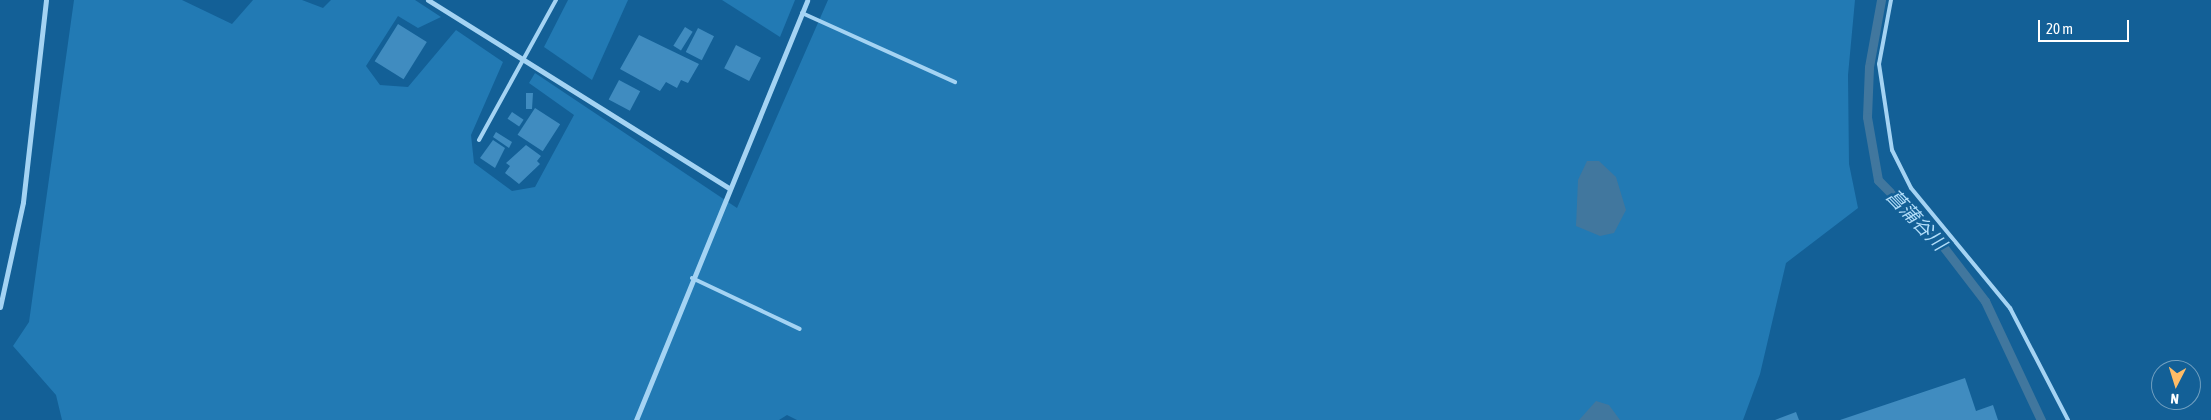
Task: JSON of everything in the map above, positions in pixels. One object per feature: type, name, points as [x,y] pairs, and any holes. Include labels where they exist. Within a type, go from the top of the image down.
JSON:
[{"type":"street","points":[[0,307],[23,202],[46,0]]},
{"type":"street","points":[[428,0],[729,188]]},
{"type":"street","points":[[636,420],[692,278],[807,0]]},
{"type":"lane","points":[[479,140],[556,0]]},
{"type":"lane","points":[[1891,0],[1879,64],[1892,150],[1911,188],[2010,308],[2068,420]]},
{"type":"lane","points":[[802,12],[955,82]]},
{"type":"lane","points":[[692,278],[800,328]]},
{"type":"shaded area","points":[[74,0],[182,0],[232,24],[253,0],[302,0],[323,8],[331,0],[415,0],[441,17],[418,28],[398,16],[366,66],[380,85],[408,87],[456,30],[503,62],[471,135],[474,163],[512,191],[535,187],[574,115],[529,83],[535,73],[737,208],[828,0],[1855,0],[1848,75],[1849,164],[1858,208],[1786,263],[1760,374],[1743,420],[797,420],[787,415],[779,420],[62,420],[56,395],[13,346],[29,322]]},
{"type":"shaded area","points":[[568,0],[628,0],[592,80],[544,47]]},
{"type":"shaded area","points":[[722,0],[795,0],[780,37]]},
{"type":"shaded area","points":[[1587,161],[1599,161],[1616,177],[1626,210],[1614,233],[1600,236],[1576,226],[1578,180]]},
{"type":"shaded area","points":[[1596,401],[1609,405],[1620,420],[1579,420]]},
{"type":"building","points":[[398,24],[427,42],[404,79],[375,61]]},
{"type":"building","points":[[685,27],[693,32],[681,50],[673,46]]},
{"type":"building","points":[[698,28],[714,36],[702,60],[686,52]]},
{"type":"building","points":[[639,35],[699,64],[688,83],[681,80],[677,88],[666,82],[660,91],[620,69]]},
{"type":"building","points":[[736,45],[761,58],[749,81],[724,68]]},
{"type":"building","points":[[619,80],[640,91],[630,111],[609,99]]},
{"type":"building","points":[[526,93],[533,93],[532,109],[526,109]]},
{"type":"building","points":[[535,108],[560,124],[543,151],[518,135]]},
{"type":"building","points":[[512,112],[524,120],[519,126],[508,119]]},
{"type":"building","points":[[496,132],[512,142],[509,148],[493,137]]},
{"type":"building","points":[[493,140],[505,148],[495,168],[480,158]]},
{"type":"building","points":[[526,145],[541,156],[537,161],[540,164],[519,184],[505,173],[510,166],[506,163]]},
{"type":"building","points":[[1965,378],[1976,411],[1993,405],[1998,420],[1840,420]]},
{"type":"building","points":[[1796,412],[1799,420],[1775,420]]},
{"type":"waterway","name":"菖蒲谷川","points":[[1881,0],[1869,67],[1867,117],[1878,180],[1942,245],[1985,301],[2041,420]]}]
